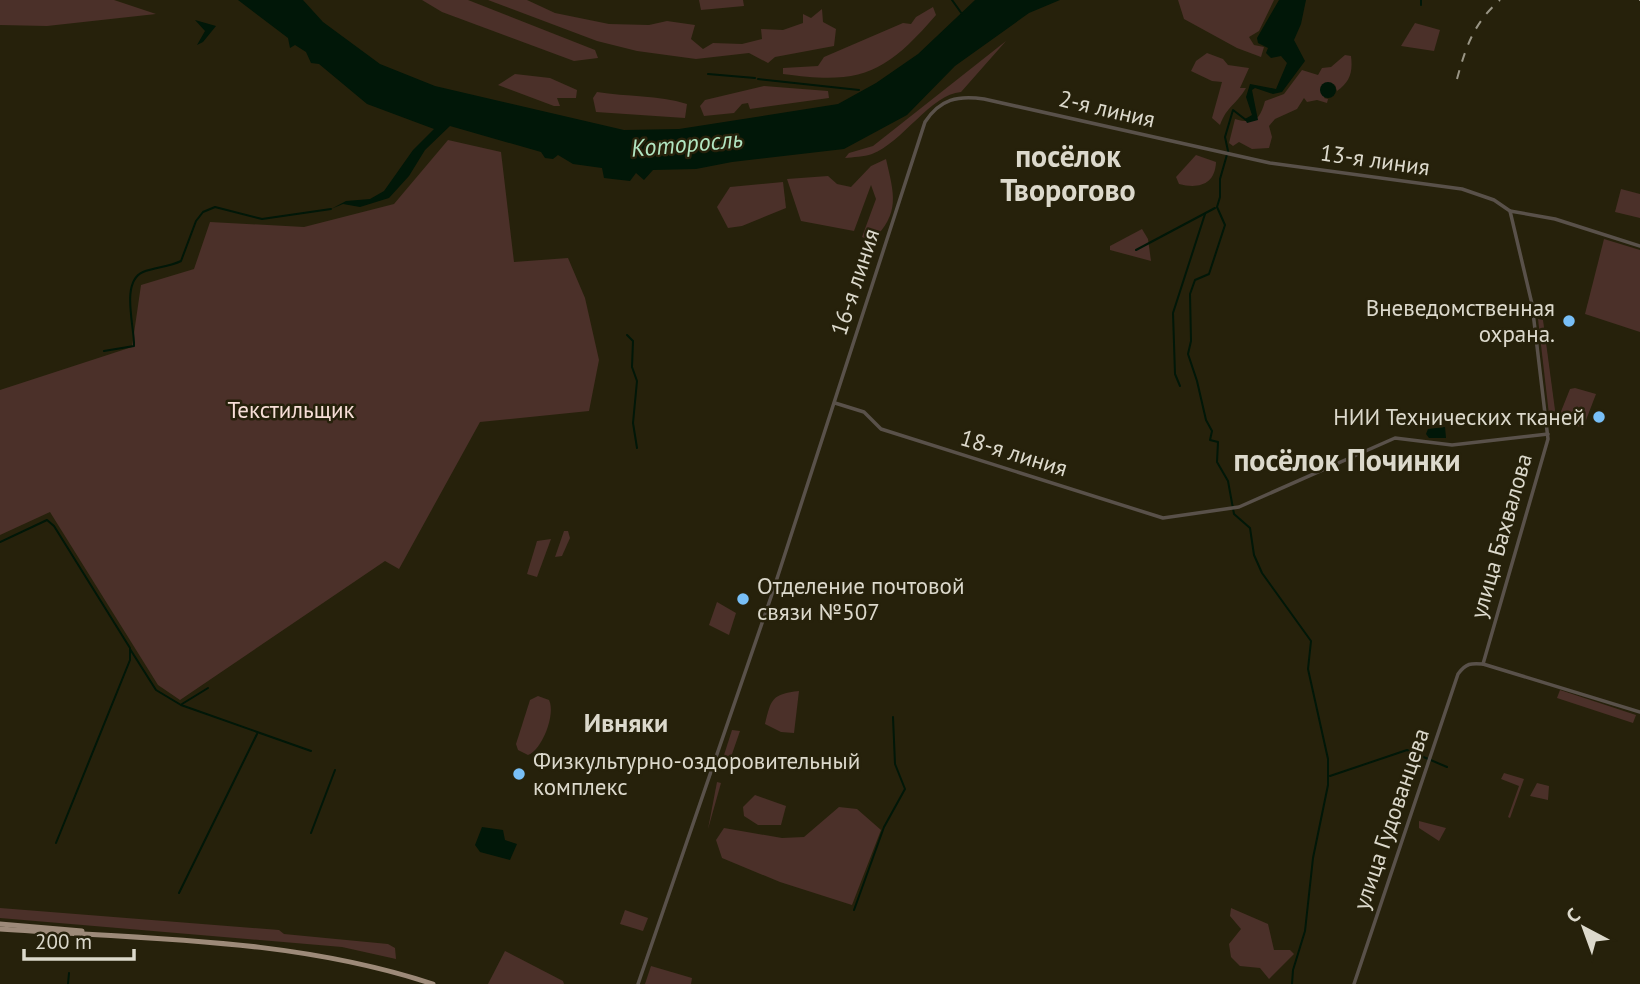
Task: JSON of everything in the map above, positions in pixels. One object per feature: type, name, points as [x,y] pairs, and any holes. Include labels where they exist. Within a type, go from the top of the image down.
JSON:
[{"type":"highway","points":[[0,923],[323,955],[375,965],[433,984]]},
{"type":"highway","points":[[0,929],[109,935]]},
{"type":"street","name":"16-я линия","points":[[638,984],[835,403],[925,122],[950,99],[962,96],[984,99]]},
{"type":"street","name":"2-я линия","points":[[984,99],[1230,155]]},
{"type":"street","name":"13-я линия","points":[[1230,155],[1462,189],[1494,200],[1510,211]]},
{"type":"street","points":[[1510,211],[1556,219],[1640,246]]},
{"type":"street","name":"улица Бахвалова","points":[[1483,664],[1534,495],[1548,434],[1532,304],[1510,211]]},
{"type":"street","name":"18-я линия","points":[[835,403],[864,412],[881,429],[1155,518],[1233,509],[1395,439],[1452,445],[1548,434]]},
{"type":"street","name":"улица Гудованцева","points":[[1354,984],[1458,674],[1470,663],[1483,664]]},
{"type":"street","points":[[1483,664],[1640,712]]},
{"type":"green space","points":[[0,0],[114,0],[156,14],[47,26],[0,25]]},
{"type":"green space","points":[[422,0],[468,0],[595,50],[598,58],[574,61],[442,12]]},
{"type":"green space","points":[[488,0],[527,0],[555,13],[609,24],[649,25],[667,21],[695,25],[691,39],[703,49],[713,43],[742,44],[762,39],[761,29],[783,30],[803,23],[803,14],[811,18],[822,9],[823,22],[836,29],[834,46],[775,57],[768,63],[749,53],[696,59],[637,51],[597,41]]},
{"type":"green space","points":[[699,0],[743,0],[744,6],[701,10]]},
{"type":"green space","points":[[1178,0],[1274,0],[1259,31],[1249,37],[1254,45],[1264,47],[1261,57],[1237,48],[1184,19]]},
{"type":"green space","points":[[933,7],[936,15],[918,35],[902,51],[870,71],[833,78],[783,74],[783,68],[818,66],[824,57],[903,23],[911,24],[916,17]]},
{"type":"green space","points":[[1415,23],[1440,30],[1434,51],[1401,46]]},
{"type":"green space","points":[[1006,41],[961,92],[939,101],[883,148],[869,155],[845,158],[849,153],[873,146]]},
{"type":"green space","points":[[1207,53],[1223,59],[1228,65],[1249,68],[1240,88],[1246,88],[1220,125],[1212,118],[1222,82],[1212,81],[1191,71],[1196,61]]},
{"type":"green space","points":[[1345,55],[1351,56],[1352,62],[1350,76],[1345,84],[1337,91],[1335,85],[1324,98],[1328,99],[1327,103],[1317,100],[1307,102],[1304,98],[1297,109],[1275,119],[1269,126],[1272,137],[1269,148],[1252,149],[1239,142],[1233,146],[1229,143],[1235,119],[1256,119],[1265,101],[1284,94],[1302,70],[1318,75],[1322,68],[1331,67]]},
{"type":"green space","points":[[515,74],[550,78],[577,90],[576,98],[557,98],[560,106],[554,106],[498,85]]},
{"type":"green space","points":[[764,86],[828,91],[829,98],[750,109],[748,103],[742,104],[734,113],[704,116],[700,106],[705,100]]},
{"type":"green space","points":[[597,92],[687,104],[685,118],[596,112],[593,98]]},
{"type":"green space","name":"Текстильщик","points":[[448,140],[501,152],[514,262],[568,258],[585,298],[599,360],[589,411],[480,422],[399,569],[385,561],[180,700],[158,685],[50,512],[0,535],[0,390],[132,347],[141,285],[194,269],[210,222],[304,227],[394,204]]},
{"type":"green space","points":[[1196,155],[1216,162],[1212,176],[1199,185],[1179,184],[1176,177]]},
{"type":"green space","points":[[886,159],[893,203],[888,221],[872,241],[862,237],[876,199],[871,185],[854,231],[801,221],[787,179],[828,176],[837,184],[851,187],[871,166]]},
{"type":"green space","points":[[783,182],[786,208],[742,226],[728,228],[717,207],[730,187]]},
{"type":"green space","points":[[1621,189],[1640,194],[1640,218],[1615,212]]},
{"type":"green space","points":[[1142,229],[1148,239],[1151,261],[1110,250],[1110,246]]},
{"type":"green space","points":[[1604,239],[1640,250],[1640,332],[1585,314]]},
{"type":"green space","points":[[1538,319],[1543,320],[1555,410],[1550,423]]},
{"type":"green space","points":[[1570,389],[1596,394],[1583,428],[1558,419]]},
{"type":"green space","points":[[564,531],[568,531],[570,538],[562,556],[555,557]]},
{"type":"green space","points":[[551,539],[537,577],[527,574],[537,541]]},
{"type":"green space","points":[[717,602],[736,613],[729,635],[709,625]]},
{"type":"green space","points":[[1560,690],[1636,715],[1633,723],[1557,698]]},
{"type":"green space","points":[[799,691],[794,733],[781,732],[765,724],[774,699]]},
{"type":"green space","points":[[538,696],[549,700],[551,714],[543,739],[528,755],[518,750],[516,744],[530,700]]},
{"type":"green space","points":[[732,730],[740,731],[731,757],[724,755]]},
{"type":"green space","points":[[1504,773],[1524,779],[1510,818],[1508,817],[1519,786],[1501,779]]},
{"type":"green space","points":[[717,782],[721,783],[708,829]]},
{"type":"green space","points":[[1537,783],[1549,786],[1548,800],[1530,796]]},
{"type":"green space","points":[[755,795],[786,806],[781,825],[758,825],[744,816],[743,807]]},
{"type":"green space","points":[[839,807],[857,809],[881,830],[852,905],[780,882],[722,858],[716,840],[724,828],[782,838],[804,837]]},
{"type":"green space","points":[[1419,821],[1446,828],[1439,841],[1419,828]]},
{"type":"green space","points":[[0,908],[279,930],[284,934],[388,944],[395,948],[396,959],[342,947],[0,918]]},
{"type":"green space","points":[[1231,908],[1268,924],[1274,950],[1290,950],[1294,954],[1269,979],[1260,968],[1240,966],[1231,957],[1229,944],[1241,929],[1230,916]]},
{"type":"green space","points":[[625,910],[648,918],[643,931],[620,924]]},
{"type":"green space","points":[[505,951],[563,981],[564,984],[488,984]]},
{"type":"green space","points":[[651,966],[692,978],[691,984],[645,984]]},
{"type":"water","name":"Которосль","points":[[238,0],[303,0],[323,22],[380,64],[435,86],[624,130],[679,129],[838,104],[876,83],[918,54],[975,0],[1060,0],[1029,13],[955,66],[907,115],[844,149],[732,162],[696,169],[653,170],[644,180],[636,173],[630,181],[604,178],[602,168],[573,164],[558,155],[553,159],[545,158],[541,152],[450,126],[425,150],[409,176],[389,198],[360,207],[343,204],[331,209],[346,201],[370,199],[384,191],[413,150],[434,129],[367,104],[319,64],[311,63],[306,52],[295,45],[290,48],[288,38]]},
{"type":"water","points":[[1279,0],[1306,0],[1301,24],[1294,40],[1305,61],[1282,92],[1273,94],[1255,88],[1252,90],[1258,120],[1247,123],[1245,119],[1252,115],[1246,97],[1250,84],[1276,89],[1287,63],[1281,56],[1271,58],[1266,53],[1268,48],[1258,43],[1257,38]]},
{"type":"water","points":[[195,20],[216,26],[203,42],[197,45],[205,31]]},
{"type":"water","points":[[1325,82],[1331,82],[1336,90],[1334,96],[1325,98],[1320,93],[1320,87]]},
{"type":"water","points":[[1445,427],[1446,438],[1429,438],[1426,434],[1428,429]]},
{"type":"water","points":[[482,827],[503,830],[505,840],[517,844],[510,860],[480,852],[475,845]]},
{"type":"waterway","points":[[952,0],[962,14]]},
{"type":"waterway","points":[[1421,0],[1421,5]]},
{"type":"waterway","points":[[708,74],[755,78]]},
{"type":"waterway","points":[[758,79],[859,90]]},
{"type":"waterway","points":[[1246,120],[1233,110],[1225,137],[1228,151],[1220,179],[1217,207],[1225,225],[1209,274],[1195,280],[1190,294],[1191,341],[1188,354],[1206,420],[1212,431],[1210,440],[1218,442],[1217,462],[1228,481],[1234,514],[1250,528],[1254,555],[1262,573],[1311,641],[1308,669],[1328,759],[1328,785],[1313,858],[1305,931],[1293,970],[1292,984]]},
{"type":"waterway","points":[[104,351],[134,346],[130,295],[136,277],[143,272],[181,261],[196,221],[203,212],[215,207],[262,219],[331,209]]},
{"type":"waterway","points":[[1136,250],[1215,208]]},
{"type":"waterway","points":[[1180,386],[1175,374],[1173,313],[1205,214]]},
{"type":"waterway","points":[[627,335],[633,341],[632,367],[637,381],[633,423],[637,448]]},
{"type":"waterway","points":[[0,542],[47,520],[54,526],[130,648],[130,660],[56,843]]},
{"type":"waterway","points":[[130,649],[156,690],[181,705],[311,751]]},
{"type":"waterway","points":[[182,704],[208,688]]},
{"type":"waterway","points":[[854,910],[884,827],[905,789],[895,764],[893,717]]},
{"type":"waterway","points":[[179,893],[257,734]]},
{"type":"waterway","points":[[1330,776],[1407,750],[1447,767]]},
{"type":"waterway","points":[[311,833],[335,770]]},
{"type":"waterway","points":[[68,984],[69,973]]},
{"type":"railway","points":[[1457,79],[1477,26],[1500,0]]},
{"type":"place","name":"Вневедомственная охрана.","points":[[1569,321]]},
{"type":"place","name":"НИИ Технических тканей","points":[[1599,417]]},
{"type":"place","name":"Отделение почтовой связи №507","points":[[743,599]]},
{"type":"place","name":"Физкультурно-оздоровительный комплекс","points":[[519,774]]},
{"type":"district","name":"посёлок Творогово","points":[[1068,174]]},
{"type":"district","name":"посёлок Починки","points":[[1347,461]]},
{"type":"district","name":"Ивняки","points":[[626,723]]}]
